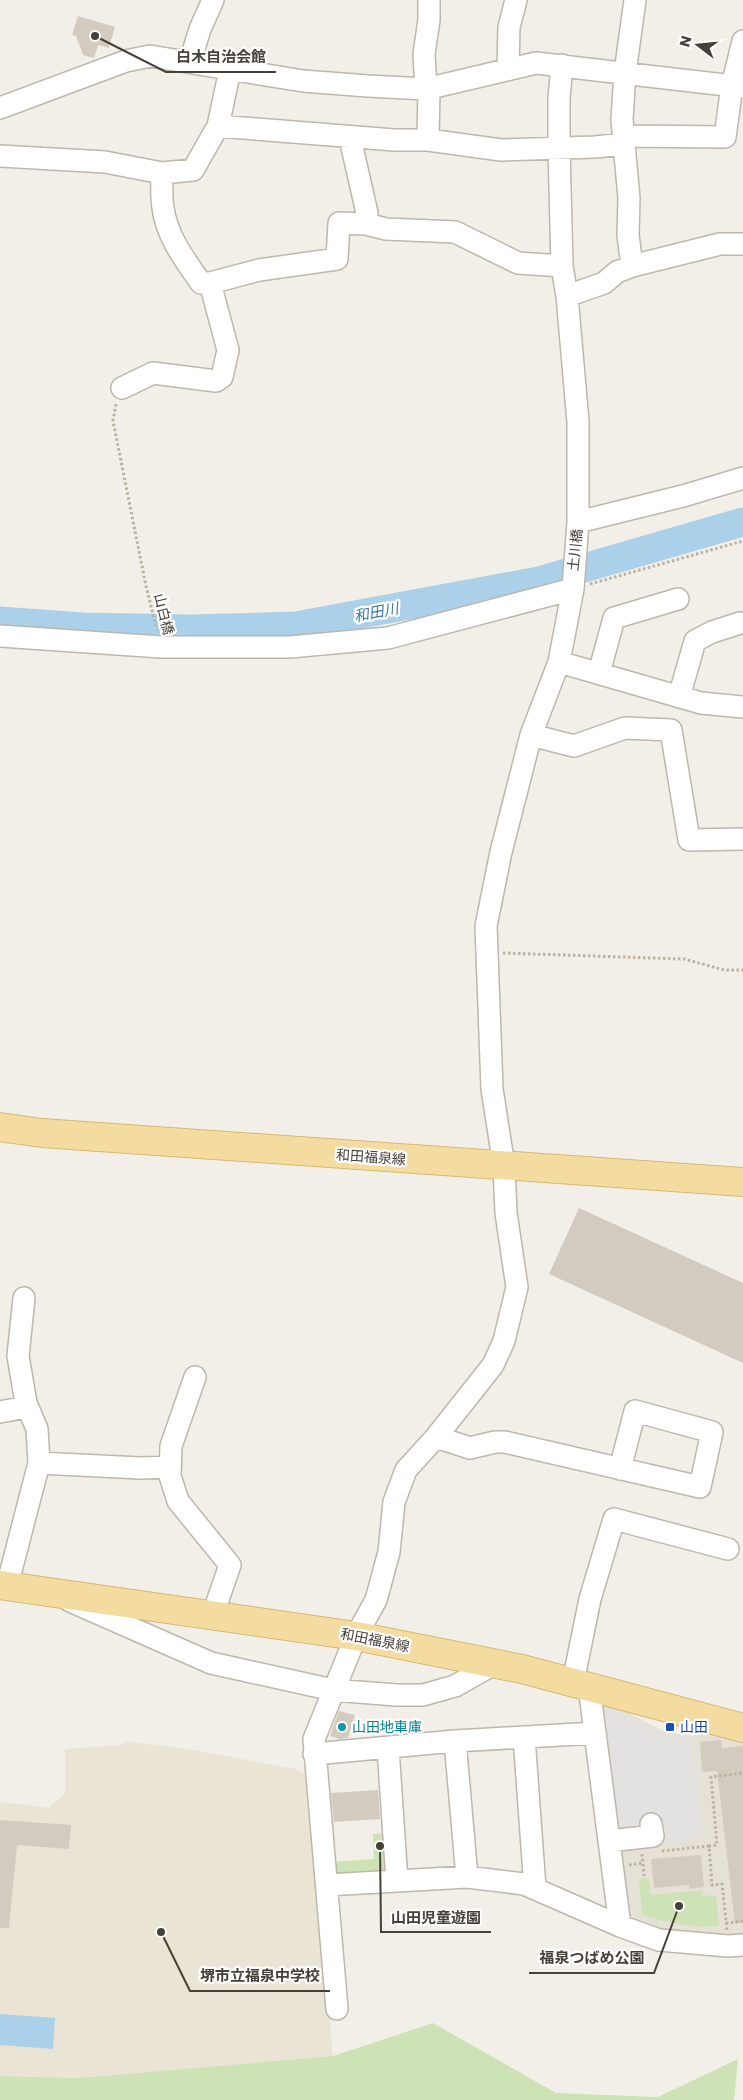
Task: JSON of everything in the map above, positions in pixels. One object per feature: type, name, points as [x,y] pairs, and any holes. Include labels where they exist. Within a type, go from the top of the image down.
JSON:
[{"type":"main road","name":"和田福泉線","points":[[0,1126],[42,1133],[743,1182]]},
{"type":"main road","name":"和田福泉線","points":[[4,1585],[356,1636],[581,1684],[743,1728]]},
{"type":"street","points":[[190,62],[200,29],[213,0]]},
{"type":"street","points":[[428,140],[424,54],[429,20],[429,0]]},
{"type":"street","points":[[508,68],[509,27],[516,0]]},
{"type":"street","points":[[632,266],[628,235],[629,198],[622,119],[625,73],[635,0]]},
{"type":"street","points":[[218,126],[352,137],[428,140],[501,150],[595,147],[624,140],[725,137],[737,87],[743,41]]},
{"type":"street","points":[[0,108],[126,61],[150,56],[303,81],[427,88],[536,63],[737,87]]},
{"type":"street","name":"土川橋","points":[[337,2009],[314,1739],[356,1636],[376,1600],[389,1552],[394,1502],[406,1470],[436,1437],[493,1365],[504,1341],[516,1287],[506,1213],[504,1166],[492,1089],[486,926],[501,852],[531,735],[559,662],[572,584],[578,522],[578,422],[567,296],[562,266],[559,98],[562,65]]},
{"type":"street","points":[[0,156],[105,162],[162,173],[193,170],[218,126],[230,70]]},
{"type":"street","points":[[352,137],[352,147],[366,213],[366,224]]},
{"type":"street","points":[[162,173],[163,208],[178,249],[201,283],[210,283],[259,270],[337,259],[339,223],[366,224],[386,229],[455,232],[518,262],[562,266]]},
{"type":"street","points":[[567,296],[604,283],[617,272],[632,266],[720,244],[743,244]]},
{"type":"street","points":[[122,388],[152,373],[216,381],[222,377],[228,350],[210,283]]},
{"type":"street","points":[[578,522],[683,496],[743,478]]},
{"type":"street","points":[[0,636],[161,648],[290,647],[388,638],[572,584]]},
{"type":"street","points":[[598,673],[614,618],[678,599]]},
{"type":"street","points":[[678,696],[695,641],[712,632],[740,623]]},
{"type":"street","points":[[559,662],[701,703],[743,707]]},
{"type":"street","points":[[531,735],[574,746],[625,728],[671,730],[689,840],[743,839]]},
{"type":"street","points":[[4,1585],[39,1463],[37,1430],[28,1407],[18,1356],[24,1298]]},
{"type":"street","points":[[195,1377],[170,1446],[170,1476],[178,1501],[230,1565],[213,1614]]},
{"type":"street","points":[[0,1412],[28,1407]]},
{"type":"street","points":[[436,1437],[470,1448],[495,1442],[505,1442],[620,1469],[700,1487],[712,1432],[635,1411],[620,1469]]},
{"type":"street","points":[[39,1463],[140,1468],[170,1466]]},
{"type":"street","points":[[620,1926],[595,1733],[581,1684],[590,1599],[614,1519],[728,1549]]},
{"type":"street","points":[[49,1592],[211,1663],[333,1690],[423,1695],[455,1686],[494,1664]]},
{"type":"street","points":[[314,1754],[455,1741],[595,1733]]},
{"type":"street","points":[[524,1737],[535,1888]]},
{"type":"street","points":[[455,1741],[468,1877]]},
{"type":"street","points":[[388,1748],[397,1881]]},
{"type":"street","points":[[609,1841],[653,1836],[651,1824]]},
{"type":"street","points":[[327,1885],[468,1877],[524,1884],[620,1926],[659,1940],[728,1946],[743,1945]]},
{"type":"path","name":"山白橋","points":[[122,388],[118,394],[113,421],[146,586],[161,648]]},
{"type":"path","points":[[572,584],[743,541]]},
{"type":"path","points":[[487,955],[506,953],[684,959],[724,970],[743,970]]},
{"type":"path","points":[[661,1851],[717,1845],[711,1777],[743,1773]]},
{"type":"path","points":[[709,1846],[712,1885],[722,1884],[726,1925],[743,1922]]},
{"type":"path","points":[[644,1876],[642,1853],[651,1852]]},
{"type":"shaded area","points":[[600,1703],[625,1711],[660,1730],[676,1734],[713,1734],[743,1741],[743,1938],[662,1931],[632,1924],[627,1917]]},
{"type":"shaded area","points":[[603,1705],[635,1719],[660,1733],[692,1737],[704,1838],[620,1849]]},
{"type":"shaded area","points":[[126,1741],[194,1750],[295,1769],[308,1776],[333,2056],[78,2078],[0,2076],[0,1802],[49,1808],[65,1793],[65,1749],[123,1745]]},
{"type":"green space","points":[[386,1833],[387,1871],[335,1874],[334,1862],[374,1859],[373,1834]]},
{"type":"green space","points":[[649,1878],[651,1895],[702,1890],[702,1896],[716,1895],[719,1926],[690,1926],[642,1915],[639,1879]]},
{"type":"green space","points":[[433,2023],[556,2093],[658,2097],[738,2059],[734,2100],[0,2100],[0,2076],[78,2078],[333,2056]]},
{"type":"water","points":[[0,2014],[55,2018],[53,2049],[0,2045]]},
{"type":"building","points":[[78,16],[115,27],[109,48],[98,45],[94,58],[83,55],[76,36],[72,35]]},
{"type":"building","points":[[579,1208],[743,1283],[743,1363],[549,1274]]},
{"type":"building","name":"山田地車庫","points":[[339,1711],[355,1715],[348,1738],[340,1739],[330,1736]]},
{"type":"building","points":[[721,1740],[722,1748],[743,1746],[743,1923],[735,1924],[717,1771],[702,1772],[700,1742]]},
{"type":"building","points":[[378,1790],[380,1819],[334,1822],[331,1793]]},
{"type":"building","points":[[0,1820],[71,1825],[69,1849],[17,1845],[9,1928],[0,1928]]},
{"type":"building","points":[[701,1855],[704,1887],[689,1889],[689,1885],[654,1888],[651,1859]]},
{"type":"waterway","name":"和田川","points":[[0,621],[82,627],[192,629],[296,626],[539,581],[743,522]]},
{"type":"place","name":"白木自治会館","points":[[95,36]]},
{"type":"place","name":"山田地車庫","points":[[342,1727]]},
{"type":"place","name":"山田","points":[[670,1727]]},
{"type":"place","name":"山田児童遊園","points":[[380,1846]]},
{"type":"place","name":"福泉つばめ公園","points":[[679,1906]]},
{"type":"place","name":"堺市立福泉中学校","points":[[161,1932]]}]
